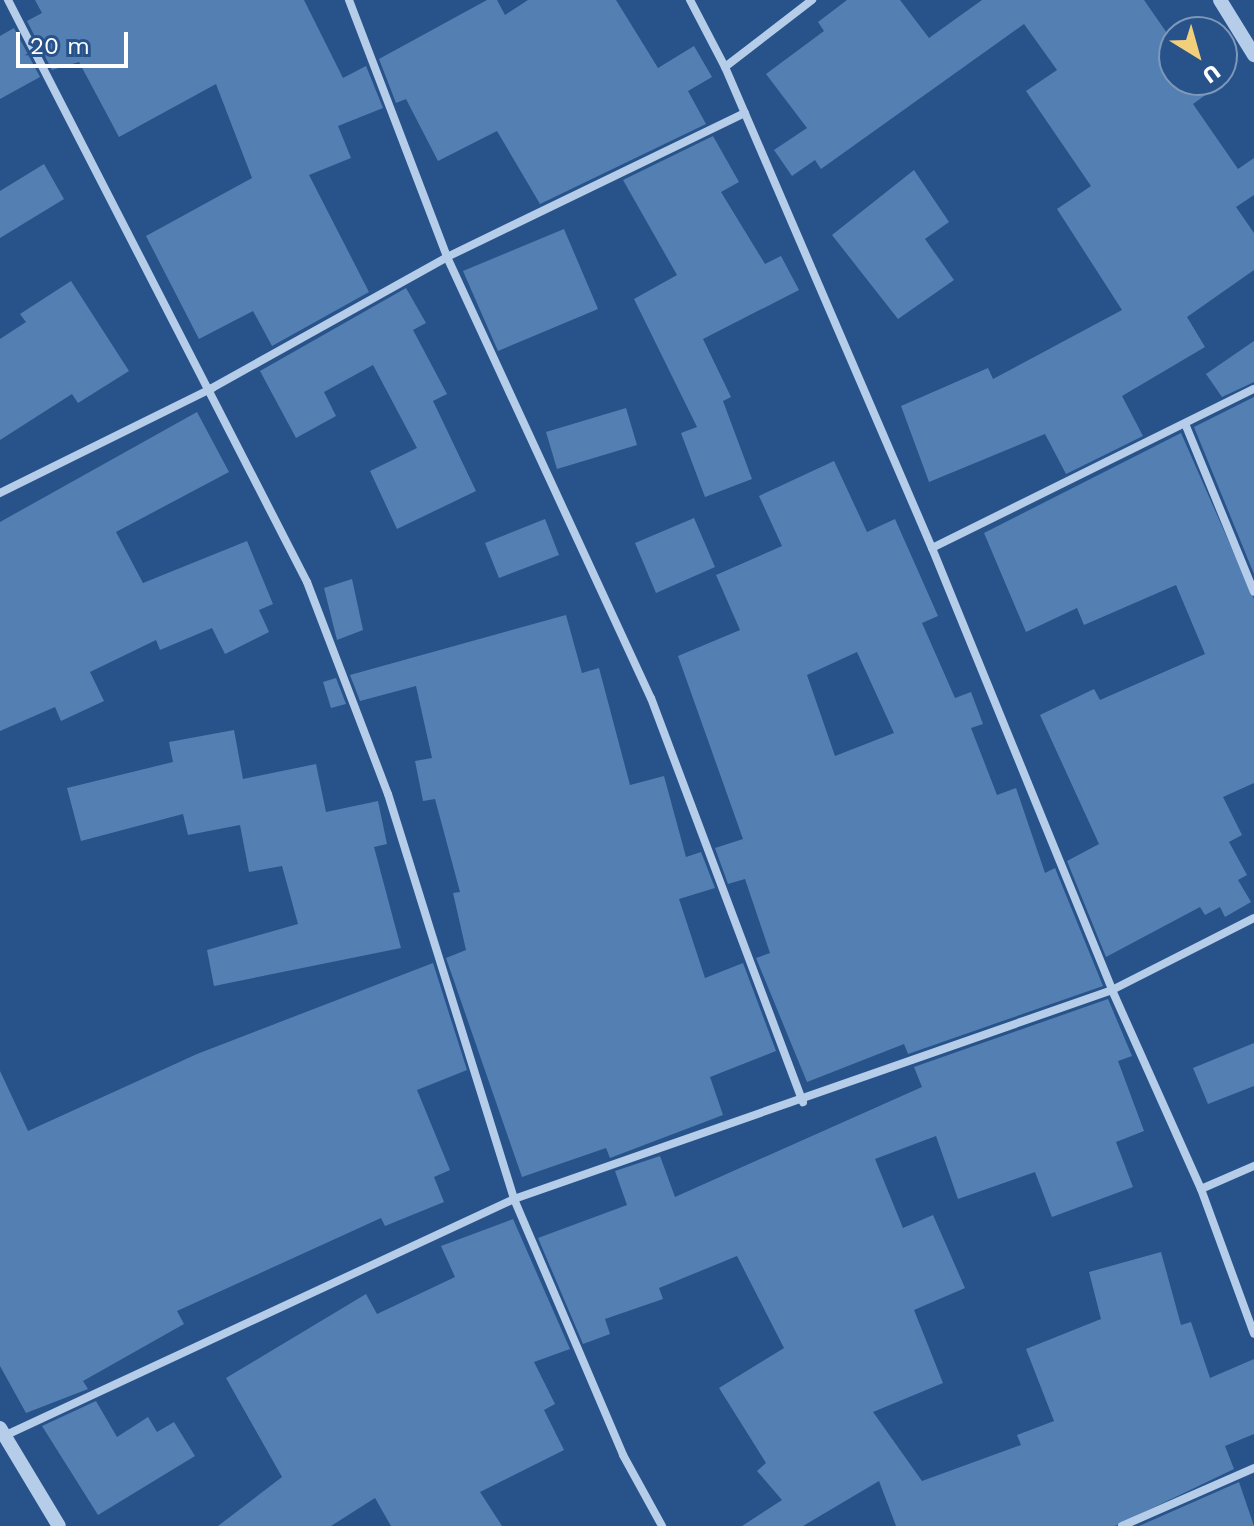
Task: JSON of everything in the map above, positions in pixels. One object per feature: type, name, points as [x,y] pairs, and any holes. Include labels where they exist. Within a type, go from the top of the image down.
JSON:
[{"type":"street","points":[[8,0],[212,388],[307,582],[388,794],[514,1199],[623,1455],[662,1526]]},
{"type":"street","points":[[349,0],[447,257],[651,698],[803,1102]]},
{"type":"street","points":[[690,0],[725,67],[932,548],[1112,990],[1201,1189],[1254,1334]]},
{"type":"street","points":[[725,67],[812,0]]},
{"type":"street","points":[[1220,0],[1254,55]]},
{"type":"street","points":[[0,493],[212,388],[447,257],[745,113]]},
{"type":"street","points":[[932,548],[1186,426],[1254,389]]},
{"type":"street","points":[[1186,426],[1254,592]]},
{"type":"street","points":[[59,1526],[2,1434],[514,1199],[803,1102],[1112,990],[1254,918]]},
{"type":"street","points":[[1201,1189],[1254,1166]]},
{"type":"street","points":[[1122,1526],[1254,1468]]},
{"type":"building","points":[[35,0],[304,0],[343,78],[366,66],[383,108],[338,126],[351,158],[309,175],[369,292],[272,346],[253,311],[199,339],[146,236],[252,178],[216,84],[119,137],[79,62],[52,70],[27,21],[42,13]]},
{"type":"building","points":[[487,0],[497,0],[505,15],[528,0],[616,0],[658,68],[694,46],[712,77],[688,91],[706,124],[540,204],[497,131],[438,161],[406,99],[396,103],[379,59]]},
{"type":"building","points":[[847,0],[900,0],[929,38],[982,0],[1144,0],[1158,20],[1158,96],[1204,96],[1193,104],[1238,169],[1254,158],[1254,195],[1236,207],[1254,233],[1254,270],[1187,317],[1205,347],[1122,396],[1143,436],[1066,474],[1045,434],[929,482],[901,406],[988,368],[993,379],[1122,310],[1057,209],[1091,186],[1026,91],[1057,70],[1024,24],[821,169],[815,160],[792,176],[774,150],[807,128],[766,74],[824,31],[818,22]]},
{"type":"building","points":[[14,28],[40,77],[0,99],[0,36]]},
{"type":"building","points":[[713,136],[739,182],[721,192],[765,264],[781,256],[799,290],[703,339],[731,397],[723,401],[752,479],[705,497],[681,433],[697,427],[634,299],[677,275],[623,180]]},
{"type":"building","points":[[44,164],[64,199],[0,238],[0,191]]},
{"type":"building","points":[[914,170],[949,222],[925,239],[954,280],[898,319],[832,235]]},
{"type":"building","points":[[564,229],[598,309],[498,351],[463,271]]},
{"type":"building","points":[[71,281],[129,371],[78,403],[72,394],[0,440],[0,339],[26,322],[20,314]]},
{"type":"building","points":[[406,288],[426,323],[413,330],[447,394],[433,401],[476,491],[397,529],[370,471],[417,448],[373,365],[324,392],[336,416],[296,438],[260,371]]},
{"type":"building","points":[[1254,341],[1254,382],[1222,397],[1206,374]]},
{"type":"building","points":[[1254,397],[1254,574],[1194,427]]},
{"type":"building","points":[[626,408],[637,445],[557,469],[546,432]]},
{"type":"building","points":[[197,412],[229,472],[116,532],[143,583],[247,541],[273,604],[259,610],[269,632],[225,654],[212,628],[160,650],[156,640],[90,672],[104,701],[61,721],[55,707],[0,731],[0,522]]},
{"type":"building","points":[[1181,433],[1254,599],[1254,783],[1223,797],[1242,835],[1229,842],[1247,875],[1238,880],[1251,902],[1225,917],[1220,907],[1205,915],[1200,907],[1106,957],[1067,861],[1099,844],[1040,715],[1094,689],[1100,700],[1205,654],[1176,585],[1084,625],[1077,608],[1026,632],[984,533]]},
{"type":"building","points":[[834,461],[867,532],[895,519],[938,616],[922,623],[955,698],[971,692],[983,724],[971,728],[997,795],[1016,788],[1045,873],[1055,868],[1103,986],[908,1054],[904,1044],[807,1082],[756,958],[770,953],[745,879],[728,884],[715,848],[743,839],[678,656],[740,630],[716,575],[782,546],[759,496]],"holes":[[[857,652],[894,733],[835,756],[807,675]]]},
{"type":"building","points":[[694,518],[715,567],[656,593],[635,543]]},
{"type":"building","points":[[545,519],[559,555],[499,578],[485,543]]},
{"type":"building","points":[[352,579],[363,630],[337,640],[324,588]]},
{"type":"building","points":[[566,615],[582,673],[599,668],[630,785],[664,776],[686,857],[701,852],[715,888],[679,899],[705,978],[743,963],[776,1051],[710,1077],[723,1115],[610,1158],[606,1148],[522,1177],[446,958],[466,950],[453,893],[460,892],[435,799],[423,801],[415,761],[432,758],[416,686],[360,701],[350,675]]},
{"type":"building","points":[[336,678],[346,704],[331,708],[323,682]]},
{"type":"building","points":[[234,730],[243,779],[316,764],[326,812],[378,801],[387,844],[374,847],[401,948],[214,986],[207,950],[298,924],[282,866],[249,872],[240,825],[188,835],[183,814],[81,841],[67,788],[173,762],[169,742]]},
{"type":"building","points":[[433,963],[467,1070],[417,1090],[450,1170],[434,1177],[444,1202],[385,1226],[381,1218],[177,1311],[184,1324],[83,1381],[88,1389],[26,1413],[0,1366],[0,1071],[28,1131],[197,1054]]},
{"type":"building","points":[[1108,999],[1132,1056],[1118,1061],[1144,1131],[1116,1142],[1133,1187],[1052,1217],[1035,1172],[958,1199],[936,1136],[875,1159],[903,1228],[933,1215],[965,1288],[914,1310],[943,1383],[873,1412],[922,1481],[1021,1445],[1017,1435],[1054,1421],[1026,1349],[1101,1319],[1089,1272],[1161,1252],[1181,1325],[1191,1322],[1210,1378],[1254,1359],[1254,1434],[1225,1446],[1234,1469],[1115,1526],[896,1526],[879,1481],[803,1526],[742,1526],[782,1500],[757,1471],[766,1463],[719,1388],[784,1348],[737,1256],[659,1288],[663,1299],[605,1319],[610,1334],[583,1344],[538,1238],[627,1205],[615,1171],[660,1156],[675,1197],[922,1087],[914,1067]]},
{"type":"building","points":[[1254,1043],[1254,1086],[1208,1104],[1193,1068]]},
{"type":"building","points":[[513,1219],[570,1349],[534,1362],[555,1404],[544,1410],[564,1450],[480,1492],[502,1526],[391,1526],[375,1498],[331,1526],[218,1526],[282,1477],[226,1378],[366,1294],[377,1314],[455,1277],[441,1246]]},
{"type":"building","points":[[96,1401],[117,1437],[148,1417],[157,1432],[174,1422],[195,1456],[98,1515],[42,1426]]},
{"type":"building","points":[[1239,1482],[1254,1526],[1139,1526]]}]
